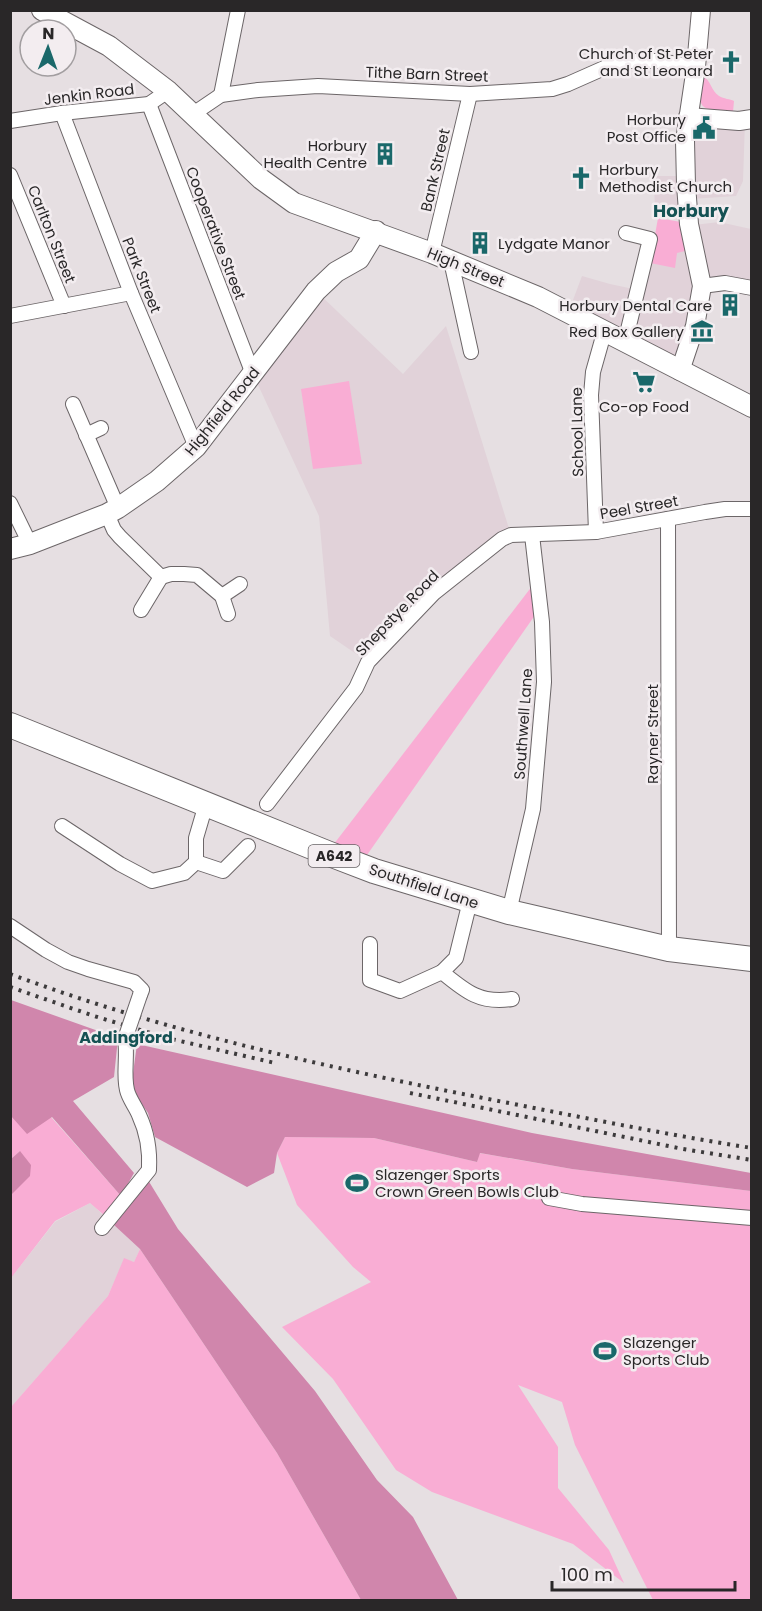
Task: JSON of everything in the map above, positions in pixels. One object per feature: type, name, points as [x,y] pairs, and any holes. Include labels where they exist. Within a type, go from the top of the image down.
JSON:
[{"type":"highway","name":"Southfield Lane","points":[[10,725],[374,871],[509,912],[669,949],[752,959]]},
{"type":"main road","name":"High Street","points":[[42,10],[109,46],[168,91],[261,179],[294,203],[376,231],[538,297],[604,333],[752,406]]},
{"type":"main road","name":"Highfield Road","points":[[10,549],[30,544],[113,511],[157,481],[196,447],[316,291],[336,272],[359,259],[376,231]]},
{"type":"street","points":[[221,95],[238,10]]},
{"type":"street","points":[[680,371],[695,326],[702,286],[689,225],[685,141],[696,67],[701,10]]},
{"type":"street","name":"Tithe Barn Street","points":[[193,114],[221,95],[258,90],[318,86],[470,94],[552,89],[620,61],[658,61],[696,67]]},
{"type":"street","name":"Jenkin Road","points":[[10,121],[149,104],[168,91]]},
{"type":"street","name":"Bank Street","points":[[432,253],[470,94]]},
{"type":"street","name":"Cooperative Street","points":[[149,104],[253,374]]},
{"type":"street","name":"Park Street","points":[[62,113],[131,293],[196,447]]},
{"type":"street","points":[[688,117],[739,121],[752,119]]},
{"type":"street","name":"Carlton Street","points":[[10,175],[64,306]]},
{"type":"street","points":[[625,342],[650,239],[626,232]]},
{"type":"street","points":[[451,261],[471,352]]},
{"type":"street","points":[[702,286],[725,283],[752,288]]},
{"type":"street","points":[[10,316],[131,293]]},
{"type":"street","name":"School Lane","points":[[596,532],[591,395],[593,372],[604,333]]},
{"type":"street","points":[[73,404],[113,511],[114,530],[161,577]]},
{"type":"street","points":[[86,435],[101,428]]},
{"type":"street","points":[[10,502],[30,544]]},
{"type":"street","name":"Peel Street","points":[[532,535],[596,532],[725,509],[752,509]]},
{"type":"street","name":"Rayner Street","points":[[668,519],[669,949]]},
{"type":"street","name":"Shepstye Road","points":[[267,804],[356,688],[368,662],[434,593],[502,539],[511,535],[532,535]]},
{"type":"street","name":"Southwell Lane","points":[[509,912],[533,809],[544,682],[542,622],[532,535]]},
{"type":"street","points":[[141,610],[161,577],[171,574],[197,576],[222,596],[228,614]]},
{"type":"street","points":[[222,596],[240,584]]},
{"type":"street","points":[[62,826],[120,864],[152,881],[184,873],[196,862],[196,838],[206,804]]},
{"type":"street","points":[[196,862],[223,871],[248,846]]},
{"type":"street","points":[[370,944],[369,980],[400,991],[442,972],[456,958],[470,901]]},
{"type":"street","points":[[10,926],[68,962],[134,982],[142,990],[125,1039],[126,1090],[144,1125],[150,1160],[149,1170],[102,1228]]},
{"type":"street","points":[[442,972],[470,995],[498,1001],[512,999]]},
{"type":"street","points":[[549,1198],[582,1204],[752,1218]]},
{"type":"shaded area","points":[[702,75],[716,94],[734,101],[733,112],[713,110],[703,106],[700,96]]},
{"type":"shaded area","points":[[689,120],[745,122],[743,181],[736,196],[691,199],[694,225],[719,222],[751,229],[751,284],[704,283],[681,362],[570,308],[582,276],[643,291],[650,263],[688,250],[681,220],[655,217],[654,176],[688,176]]},
{"type":"shaded area","points":[[658,218],[681,222],[689,250],[677,253],[675,268],[650,263]]},
{"type":"shaded area","points":[[316,291],[403,374],[446,326],[511,535],[502,539],[368,662],[330,636],[319,516],[253,374]]},
{"type":"shaded area","points":[[349,381],[362,464],[313,469],[301,389]]},
{"type":"shaded area","points":[[536,581],[540,608],[360,865],[327,853]]},
{"type":"shaded area","points":[[11,1000],[118,1038],[114,1077],[73,1101],[134,1173],[121,1196],[52,1117],[27,1134],[11,1116]]},
{"type":"shaded area","points":[[137,1044],[532,1133],[751,1173],[751,1191],[572,1169],[480,1153],[477,1162],[374,1138],[285,1137],[277,1153],[274,1173],[247,1187],[155,1137],[148,1113],[131,1088]]},
{"type":"shaded area","points":[[11,1115],[51,1117],[121,1196],[105,1216],[90,1203],[55,1221],[11,1278],[11,1195],[14,1191],[20,1151],[11,1159]]},
{"type":"shaded area","name":"Slazenger Sports Club","points":[[285,1137],[374,1138],[477,1162],[479,1153],[572,1169],[751,1191],[751,1600],[653,1600],[575,1445],[562,1402],[518,1385],[558,1447],[558,1488],[609,1550],[624,1583],[573,1544],[432,1492],[396,1470],[333,1379],[282,1327],[371,1282],[353,1267],[297,1205],[277,1153]]},
{"type":"shaded area","points":[[20,1151],[31,1165],[30,1176],[11,1195],[11,1159]]},
{"type":"shaded area","points":[[148,1180],[178,1229],[315,1391],[377,1480],[413,1517],[458,1600],[361,1600],[277,1453],[140,1249],[114,1225]]},
{"type":"shaded area","points":[[90,1203],[140,1249],[134,1262],[124,1259],[108,1296],[11,1407],[11,1278],[55,1222]]},
{"type":"shaded area","points":[[140,1249],[277,1453],[361,1600],[11,1600],[11,1407],[108,1296],[124,1258],[134,1262]]},
{"type":"railway","points":[[10,974],[128,1014],[307,1061],[488,1099],[752,1148]]},
{"type":"railway","points":[[10,987],[167,1038],[275,1063]]},
{"type":"railway","points":[[410,1093],[683,1149],[752,1160]]},
{"type":"place","name":"Church of St Peter and St Leonard","points":[[731,62]]},
{"type":"place","name":"Horbury Post Office","points":[[704,128]]},
{"type":"place","name":"Horbury Health Centre","points":[[385,154]]},
{"type":"place","name":"Horbury Methodist Church","points":[[581,178]]},
{"type":"place","name":"Lydgate Manor","points":[[480,243]]},
{"type":"place","name":"Horbury Dental Care","points":[[730,305]]},
{"type":"place","name":"Red Box Gallery","points":[[702,331]]},
{"type":"place","name":"Co-op Food","points":[[644,382]]},
{"type":"place","name":"Slazenger Sports Crown Green Bowls Club","points":[[357,1183]]},
{"type":"place","name":"Slazenger Sports Club","points":[[605,1351]]},
{"type":"district","name":"Horbury","points":[[691,210]]},
{"type":"district","name":"Addingford","points":[[126,1037]]}]
